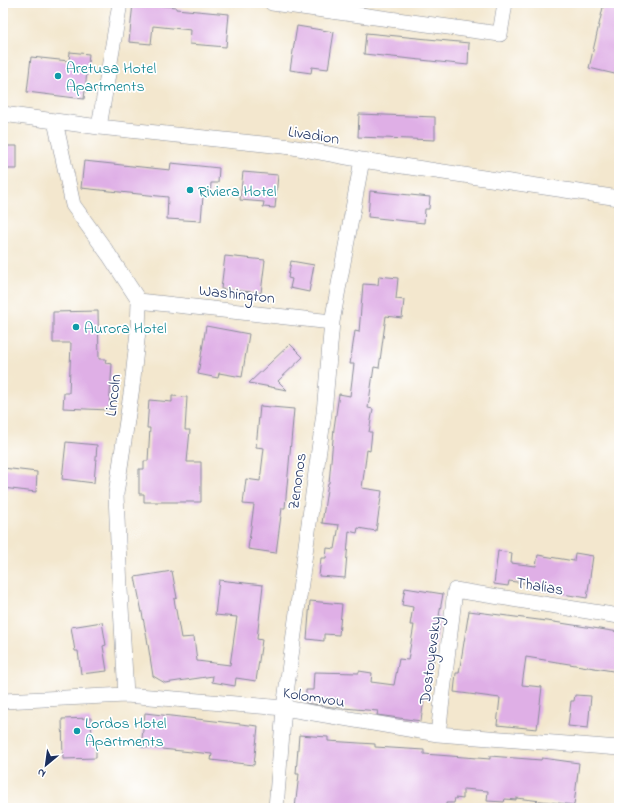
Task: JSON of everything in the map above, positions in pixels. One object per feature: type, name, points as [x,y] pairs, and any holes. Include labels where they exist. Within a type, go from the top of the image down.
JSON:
[{"type":"street","points":[[99,127],[120,3]]},
{"type":"street","points":[[272,3],[351,8],[500,34],[504,3]]},
{"type":"street","name":"Livadion","points":[[3,114],[99,127],[292,148],[362,160],[619,198]]},
{"type":"street","points":[[55,121],[73,205],[109,255],[139,301]]},
{"type":"street","name":"Zenonos","points":[[276,808],[284,708],[324,413],[332,322],[362,160]]},
{"type":"street","name":"Washington","points":[[139,301],[332,322]]},
{"type":"street","name":"Lincoln","points":[[126,696],[116,494],[132,386],[138,331],[139,301]]},
{"type":"street","name":"Thalias","points":[[455,590],[619,616]]},
{"type":"street","name":"Dostoyevsky","points":[[438,734],[455,590]]},
{"type":"street","name":"Kolomvou","points":[[3,701],[126,696],[284,708],[438,734],[619,748]]},
{"type":"building","points":[[133,3],[229,14],[226,47],[190,44],[191,30],[153,26],[151,44],[129,42]]},
{"type":"building","points":[[604,3],[619,3],[619,75],[589,68]]},
{"type":"building","points":[[297,26],[334,32],[328,69],[312,67],[311,73],[290,70]]},
{"type":"building","points":[[366,33],[469,43],[468,65],[364,54]]},
{"type":"building","name":"Aretusa Hotel Apartments","points":[[70,52],[89,54],[84,99],[27,92],[31,57],[69,61]]},
{"type":"building","points":[[359,114],[435,117],[435,140],[358,137]]},
{"type":"building","points":[[3,146],[17,146],[17,169],[3,169]]},
{"type":"building","points":[[84,161],[170,170],[171,163],[219,168],[218,183],[211,183],[210,196],[203,196],[201,221],[167,219],[168,197],[81,188]]},
{"type":"building","points":[[243,172],[278,175],[275,208],[263,207],[264,202],[240,200]]},
{"type":"building","points":[[370,191],[430,197],[429,209],[425,209],[424,223],[368,217]]},
{"type":"building","points":[[225,256],[265,260],[261,293],[221,289]]},
{"type":"building","points":[[291,261],[314,265],[309,292],[290,288],[292,279],[288,278]]},
{"type":"building","points":[[379,276],[398,278],[396,299],[404,300],[402,318],[386,316],[379,368],[374,367],[368,408],[373,409],[369,432],[372,432],[370,451],[367,450],[362,488],[382,491],[376,531],[358,528],[357,533],[349,531],[345,578],[319,576],[321,558],[326,558],[327,548],[335,549],[339,525],[322,523],[329,483],[339,394],[350,396],[354,364],[350,364],[355,331],[359,332],[363,284],[378,285]]},
{"type":"building","points":[[98,311],[99,359],[106,359],[105,363],[112,364],[109,410],[63,408],[64,393],[69,393],[71,343],[53,343],[53,312]]},
{"type":"building","points":[[206,326],[249,334],[242,377],[219,373],[218,378],[198,374]]},
{"type":"building","points":[[290,344],[303,357],[278,381],[287,390],[249,383]]},
{"type":"building","points":[[172,396],[187,397],[185,430],[190,430],[187,462],[201,462],[201,502],[144,502],[144,494],[139,494],[139,469],[144,469],[144,461],[148,461],[150,428],[147,428],[149,400],[172,402]]},
{"type":"building","points":[[260,406],[294,409],[285,508],[282,508],[276,553],[248,549],[254,505],[243,504],[246,479],[260,481],[264,448],[256,447]]},
{"type":"building","points":[[66,442],[97,445],[94,483],[62,479]]},
{"type":"building","points":[[3,468],[37,472],[36,492],[3,488]]},
{"type":"building","points":[[498,551],[512,553],[511,563],[536,566],[538,555],[574,561],[575,553],[593,556],[587,598],[538,590],[539,585],[509,581],[508,586],[494,584]]},
{"type":"building","points":[[172,571],[177,598],[174,599],[181,638],[194,637],[197,661],[230,665],[237,617],[215,615],[219,580],[263,585],[257,639],[262,640],[256,681],[236,678],[235,686],[212,682],[213,676],[165,683],[153,676],[135,577]]},
{"type":"building","points":[[405,588],[443,594],[431,677],[427,676],[421,721],[377,715],[378,711],[306,703],[306,690],[313,690],[314,672],[359,673],[359,671],[372,673],[371,682],[394,685],[399,659],[408,660],[414,625],[410,625],[413,607],[402,605]]},
{"type":"building","points":[[310,601],[342,604],[339,635],[324,634],[324,641],[307,639]]},
{"type":"building","points":[[469,611],[619,632],[619,672],[526,657],[522,685],[542,687],[537,729],[497,725],[500,698],[454,692],[456,673],[459,673]]},
{"type":"building","points":[[102,622],[106,645],[103,646],[107,671],[81,674],[78,651],[75,651],[71,627]]},
{"type":"building","points":[[575,695],[591,696],[588,728],[568,726],[571,701],[574,701]]},
{"type":"building","points":[[145,713],[258,726],[254,765],[211,760],[212,754],[141,747]]},
{"type":"building","name":"Lordos Hotel Apartments","points":[[91,718],[92,743],[96,743],[96,758],[63,759],[62,719]]},
{"type":"building","points":[[299,735],[328,737],[328,741],[375,744],[375,747],[424,750],[424,754],[490,759],[490,756],[541,760],[542,758],[579,763],[574,805],[516,798],[516,800],[505,799],[504,802],[487,801],[488,791],[463,789],[463,799],[455,798],[454,803],[446,803],[446,808],[295,808],[299,774],[296,774]]},
{"type":"place","name":"Aretusa Hotel Apartments","points":[[58,76]]},
{"type":"place","name":"Riviera Hotel","points":[[190,190]]},
{"type":"place","name":"Aurora Hotel","points":[[76,327]]},
{"type":"place","name":"Lordos Hotel Apartments","points":[[77,731]]}]
